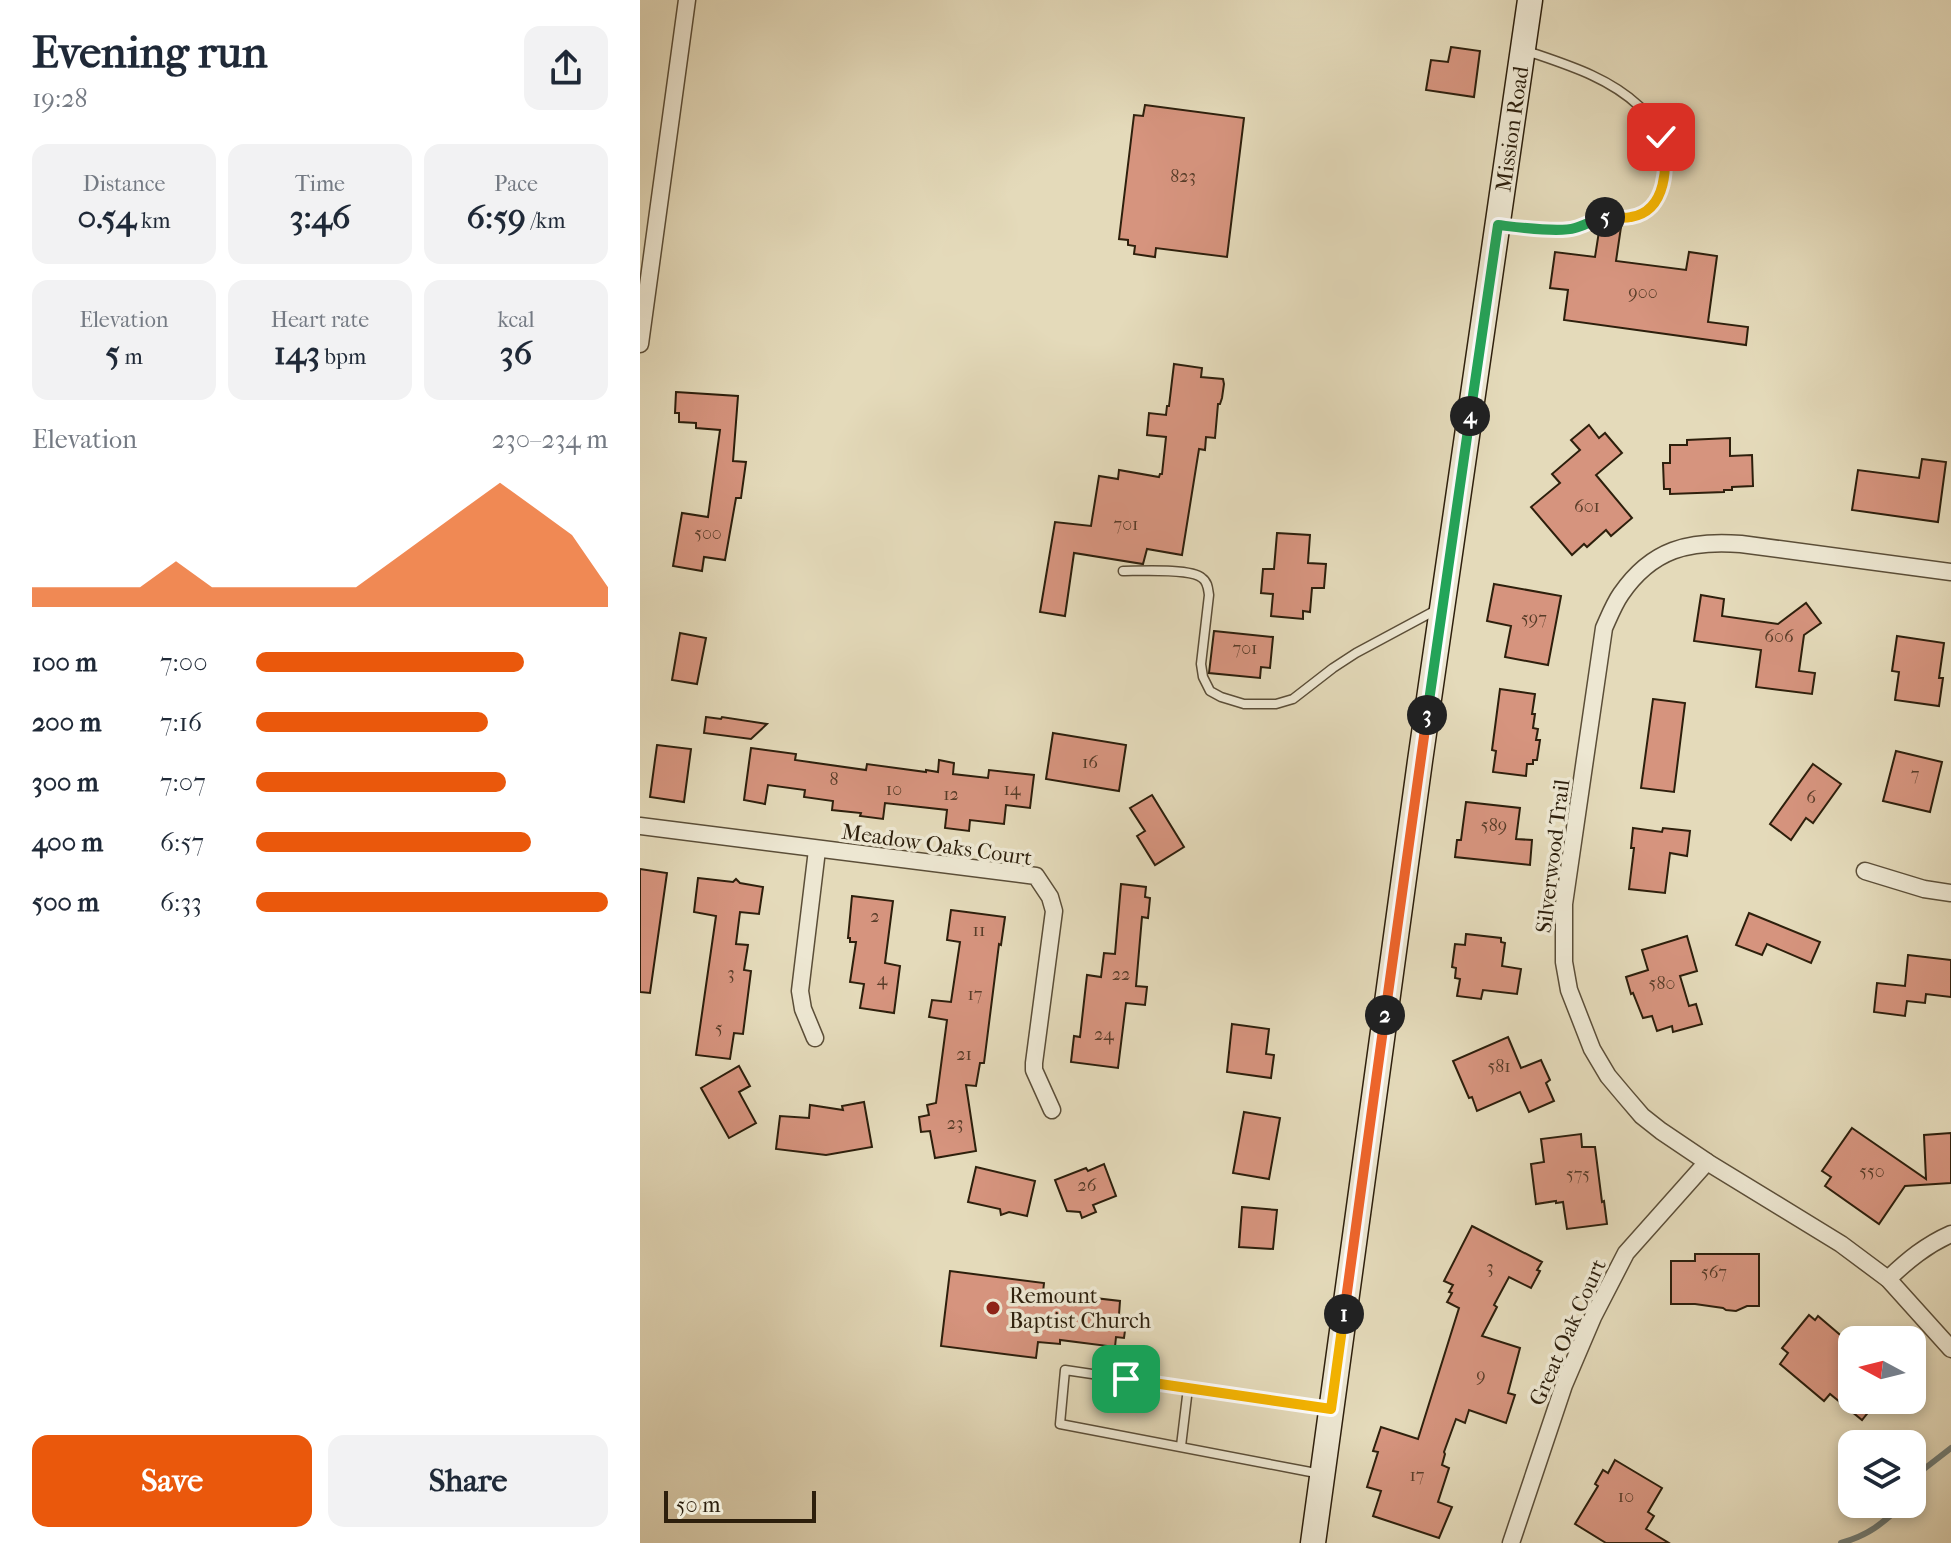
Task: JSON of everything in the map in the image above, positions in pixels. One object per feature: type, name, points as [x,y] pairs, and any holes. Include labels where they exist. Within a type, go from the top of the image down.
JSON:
[{"type":"street","points":[[640,344],[687,0]]},
{"type":"street","name":"Mission Road","points":[[1313,1543],[1442,607],[1530,0]]},
{"type":"street","name":"Silverwood Trail","points":[[1951,572],[1712,542],[1679,548],[1653,561],[1637,574],[1619,596],[1604,628],[1564,904],[1564,962],[1580,1023],[1608,1076],[1642,1116],[1707,1162],[1841,1244],[1888,1279],[1951,1349]]},
{"type":"street","name":"Meadow Oaks Court","points":[[640,826],[1036,876],[1050,897],[1054,911],[1034,1070],[1052,1110]]},
{"type":"street","points":[[815,1038],[803,1009],[800,991],[817,850]]},
{"type":"street","points":[[1865,871],[1924,889],[1951,893]]},
{"type":"street","name":"Great Oak Court","points":[[1511,1543],[1564,1385],[1593,1317],[1626,1253],[1707,1162]]},
{"type":"street","points":[[1888,1279],[1911,1257],[1951,1234]]},
{"type":"lane","points":[[1498,225],[1536,229],[1574,228],[1606,216],[1629,218],[1642,214],[1652,208],[1658,197],[1666,168],[1661,137],[1638,105],[1607,82],[1587,72],[1523,50]]},
{"type":"lane","points":[[1123,571],[1174,572],[1204,578],[1209,595],[1201,664],[1203,677],[1210,691],[1244,704],[1276,704],[1293,699],[1356,653],[1442,607]]},
{"type":"lane","points":[[1322,1474],[1060,1424],[1065,1370],[1331,1409]]},
{"type":"lane","points":[[1181,1446],[1188,1388]]},
{"type":"building","points":[[1451,47],[1480,51],[1474,97],[1426,90],[1431,60],[1448,62]]},
{"type":"building","points":[[1145,105],[1244,118],[1227,257],[1156,248],[1155,257],[1134,254],[1135,246],[1128,245],[1128,240],[1119,239],[1134,115],[1143,116]]},
{"type":"building","points":[[1602,224],[1621,227],[1616,261],[1686,270],[1689,252],[1717,256],[1708,322],[1748,327],[1746,345],[1564,320],[1568,290],[1550,288],[1555,252],[1595,257]]},
{"type":"building","points":[[1174,364],[1202,368],[1201,377],[1223,379],[1224,384],[1218,404],[1215,438],[1206,437],[1205,450],[1199,449],[1182,555],[1147,549],[1143,564],[1074,553],[1065,616],[1040,612],[1055,522],[1091,526],[1099,476],[1118,479],[1119,470],[1159,477],[1162,474],[1166,437],[1147,435],[1149,413],[1166,415]]},
{"type":"building","points":[[676,392],[738,396],[733,461],[746,462],[741,498],[736,498],[725,560],[704,557],[702,571],[673,566],[682,513],[708,517],[720,430],[696,428],[696,423],[679,422],[679,413],[675,413]]},
{"type":"building","points":[[1589,425],[1599,438],[1605,433],[1622,453],[1596,475],[1632,518],[1611,536],[1606,530],[1587,547],[1584,544],[1572,555],[1531,507],[1560,483],[1552,474],[1580,450],[1571,440]]},
{"type":"building","points":[[1730,438],[1730,456],[1752,455],[1753,486],[1732,487],[1732,490],[1724,492],[1670,494],[1670,489],[1664,489],[1663,463],[1670,463],[1670,445],[1687,445],[1687,440]]},
{"type":"building","points":[[1922,459],[1946,462],[1938,522],[1852,510],[1858,470],[1919,478]]},
{"type":"building","points":[[1277,533],[1310,535],[1308,563],[1326,564],[1324,588],[1312,588],[1310,612],[1303,611],[1303,619],[1271,616],[1273,594],[1261,593],[1263,569],[1274,569]]},
{"type":"building","points":[[1494,584],[1561,596],[1548,665],[1505,657],[1511,626],[1487,621]]},
{"type":"building","points":[[1701,595],[1724,599],[1722,616],[1778,624],[1806,603],[1821,623],[1804,635],[1799,671],[1815,673],[1812,694],[1756,687],[1761,650],[1694,641]]},
{"type":"building","points":[[1214,631],[1273,637],[1270,668],[1261,667],[1260,678],[1209,673]]},
{"type":"building","points":[[680,633],[706,638],[697,684],[672,680]]},
{"type":"building","points":[[1897,636],[1944,643],[1939,706],[1895,700],[1899,672],[1892,671]]},
{"type":"building","points":[[1500,689],[1535,694],[1533,728],[1538,729],[1536,740],[1540,740],[1537,760],[1527,764],[1526,776],[1493,772],[1496,751],[1492,750]]},
{"type":"building","points":[[1653,699],[1685,703],[1674,792],[1641,788]]},
{"type":"building","points":[[706,717],[767,724],[751,739],[704,733]]},
{"type":"building","points":[[1053,733],[1126,745],[1119,791],[1046,779]]},
{"type":"building","points":[[657,745],[691,749],[684,802],[650,797]]},
{"type":"building","points":[[751,748],[796,754],[795,760],[866,770],[867,764],[938,772],[939,760],[954,763],[953,774],[988,778],[989,770],[1034,775],[1030,808],[1006,805],[1004,824],[970,820],[969,831],[945,828],[947,810],[885,803],[883,819],[860,816],[861,813],[832,810],[833,801],[804,797],[805,790],[768,785],[765,804],[744,800]]},
{"type":"building","points":[[1896,751],[1942,762],[1930,812],[1883,801]]},
{"type":"building","points":[[1813,764],[1841,784],[1813,823],[1806,818],[1791,840],[1770,824]]},
{"type":"building","points":[[1152,795],[1184,847],[1155,865],[1137,836],[1145,831],[1130,808]]},
{"type":"building","points":[[1466,802],[1520,808],[1516,839],[1532,840],[1530,865],[1455,857],[1457,840],[1461,840]]},
{"type":"building","points":[[1633,828],[1662,832],[1663,828],[1690,831],[1687,856],[1670,853],[1665,893],[1629,889]]},
{"type":"building","points":[[640,869],[667,873],[650,993],[640,992]]},
{"type":"building","points":[[698,878],[733,882],[736,879],[740,883],[763,887],[759,914],[740,912],[736,944],[748,945],[744,970],[751,971],[743,1034],[734,1033],[730,1059],[696,1055],[716,916],[694,912]]},
{"type":"building","points":[[1121,884],[1146,887],[1145,897],[1150,898],[1148,918],[1142,917],[1136,986],[1147,987],[1145,1005],[1126,1003],[1118,1068],[1071,1062],[1074,1036],[1080,1037],[1087,975],[1101,977],[1104,953],[1115,954]]},
{"type":"building","points":[[852,896],[893,901],[885,963],[900,966],[894,1013],[860,1008],[864,984],[850,982],[856,942],[850,942],[848,938]]},
{"type":"building","points":[[951,910],[1005,917],[984,1063],[980,1063],[976,1086],[966,1085],[976,1151],[935,1158],[930,1131],[921,1132],[919,1117],[929,1115],[927,1105],[936,1103],[947,1020],[929,1017],[932,1000],[951,1002],[960,942],[947,940]]},
{"type":"building","points":[[1749,913],[1820,942],[1811,963],[1767,944],[1762,955],[1736,945]]},
{"type":"building","points":[[1466,934],[1501,938],[1501,942],[1505,943],[1502,966],[1521,969],[1517,994],[1483,990],[1481,999],[1457,996],[1460,979],[1455,978],[1456,968],[1452,967],[1455,944],[1465,945]]},
{"type":"building","points":[[1687,936],[1697,971],[1680,976],[1689,1006],[1696,1004],[1702,1024],[1673,1032],[1672,1026],[1657,1031],[1652,1016],[1643,1018],[1626,977],[1648,970],[1642,950]]},
{"type":"building","points":[[1908,955],[1951,960],[1951,997],[1926,994],[1925,1003],[1907,1001],[1905,1016],[1874,1012],[1877,983],[1905,986]]},
{"type":"building","points":[[1232,1024],[1269,1029],[1266,1054],[1274,1055],[1271,1078],[1227,1072]]},
{"type":"building","points":[[1508,1037],[1521,1068],[1541,1060],[1550,1080],[1546,1083],[1554,1101],[1529,1112],[1520,1092],[1477,1111],[1453,1061]]},
{"type":"building","points":[[739,1066],[750,1086],[739,1092],[756,1123],[729,1138],[701,1088]]},
{"type":"building","points":[[864,1102],[872,1147],[826,1155],[776,1149],[780,1116],[809,1118],[810,1105],[843,1110],[842,1106]]},
{"type":"building","points":[[1244,1112],[1280,1118],[1269,1179],[1233,1173]]},
{"type":"building","points":[[1852,1128],[1926,1179],[1924,1135],[1951,1133],[1951,1183],[1905,1186],[1879,1224],[1825,1186],[1831,1177],[1822,1171]]},
{"type":"building","points":[[1581,1134],[1582,1147],[1595,1147],[1607,1224],[1567,1229],[1563,1202],[1536,1204],[1531,1164],[1544,1162],[1541,1139]]},
{"type":"building","points":[[1104,1164],[1116,1196],[1093,1205],[1096,1212],[1082,1218],[1080,1212],[1067,1211],[1055,1180]]},
{"type":"building","points":[[976,1167],[1035,1181],[1027,1216],[1009,1212],[1001,1215],[1000,1209],[968,1202]]},
{"type":"building","points":[[1242,1207],[1277,1210],[1273,1249],[1239,1247]]},
{"type":"building","points":[[1472,1226],[1542,1262],[1531,1288],[1509,1277],[1482,1336],[1520,1348],[1508,1393],[1515,1395],[1506,1423],[1469,1410],[1465,1423],[1456,1419],[1444,1452],[1442,1465],[1449,1468],[1438,1502],[1452,1507],[1439,1538],[1373,1516],[1381,1491],[1367,1487],[1378,1452],[1373,1451],[1381,1427],[1418,1439],[1459,1308],[1447,1302],[1453,1285],[1444,1281]]},
{"type":"building","points":[[1695,1254],[1759,1254],[1759,1306],[1747,1306],[1736,1311],[1695,1304],[1671,1304],[1671,1261],[1695,1261]]},
{"type":"building","name":"Remount Baptist Church","points":[[950,1271],[1044,1283],[1043,1292],[1120,1301],[1119,1315],[1127,1316],[1124,1338],[1116,1337],[1115,1347],[1060,1340],[1060,1344],[1038,1342],[1036,1358],[941,1346]]},
{"type":"building","points":[[1809,1315],[1815,1320],[1818,1316],[1838,1333],[1838,1400],[1830,1394],[1824,1401],[1780,1364],[1788,1353],[1782,1348]]},
{"type":"building","points":[[1615,1460],[1662,1488],[1648,1512],[1654,1516],[1646,1529],[1669,1543],[1606,1543],[1575,1524],[1598,1486],[1595,1484],[1603,1470],[1608,1473]]},
{"type":"waterway","points":[[1926,1467],[1951,1448]]},
{"type":"waterway","points":[[1841,1543],[1875,1528],[1887,1518]]},
{"type":"place","name":"Remount Baptist Church","points":[[993,1308]]},
{"type":"route","points":[[1126,1379],[1331,1409],[1498,225],[1536,229],[1574,228],[1606,216],[1629,218],[1642,214],[1652,208],[1658,197],[1666,168],[1661,137]]}]
